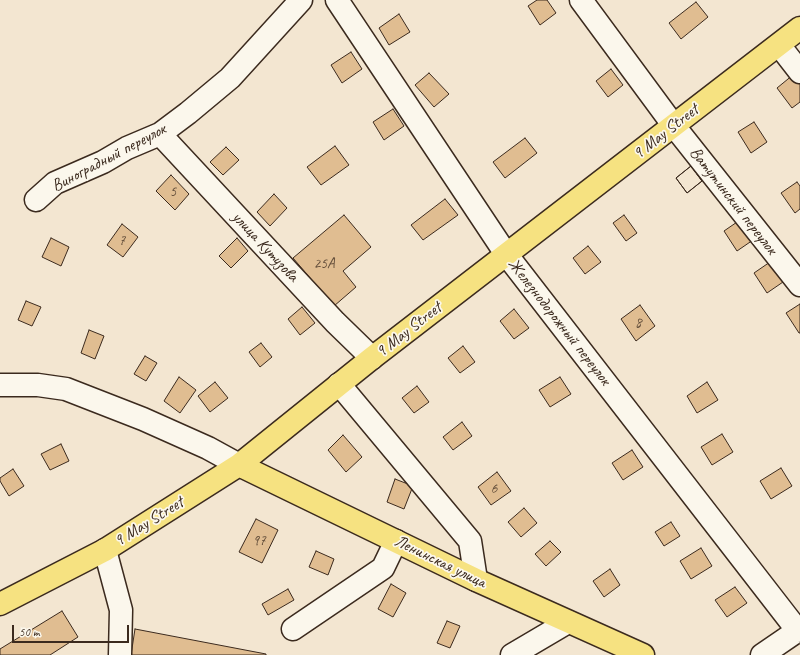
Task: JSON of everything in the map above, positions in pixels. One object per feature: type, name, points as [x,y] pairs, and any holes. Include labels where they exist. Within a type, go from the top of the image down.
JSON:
[{"type":"main road","name":"9 May Street","points":[[0,604],[105,550],[239,465],[372,358],[800,28]]},
{"type":"main road","name":"Ленинская улица","points":[[239,465],[476,580],[642,655]]},
{"type":"street","name":"Виноградный переулок","points":[[36,200],[55,183],[103,162],[127,148],[160,134],[188,113],[230,78],[301,0]]},
{"type":"street","name":"Железнодорожный переулок","points":[[337,0],[506,254],[799,630]]},
{"type":"street","name":"Ватутинский переулок","points":[[581,0],[674,126],[800,285]]},
{"type":"street","points":[[778,45],[800,72]]},
{"type":"street","name":"улица Кутузова","points":[[160,134],[335,322],[372,358]]},
{"type":"street","points":[[339,384],[470,541],[476,580]]},
{"type":"street","points":[[0,385],[38,385],[66,389],[143,419],[208,448],[239,465]]},
{"type":"street","points":[[293,629],[383,568],[396,542]]},
{"type":"street","points":[[105,550],[121,610],[120,655]]},
{"type":"street","points":[[512,655],[568,622]]},
{"type":"street","points":[[762,655],[799,630]]},
{"type":"building","points":[[537,0],[547,0],[556,13],[540,25],[528,6]]},
{"type":"building","points":[[696,2],[708,17],[681,39],[669,23]]},
{"type":"building","points":[[399,14],[410,32],[389,45],[379,28]]},
{"type":"building","points":[[351,52],[362,69],[342,83],[331,65]]},
{"type":"building","points":[[611,69],[623,85],[608,97],[596,81]]},
{"type":"building","points":[[799,70],[800,102],[792,108],[777,88]]},
{"type":"building","points":[[429,73],[449,94],[434,107],[415,85]]},
{"type":"building","points":[[393,109],[404,126],[384,140],[373,122]]},
{"type":"building","points":[[754,122],[767,142],[751,153],[738,132]]},
{"type":"building","points":[[525,138],[537,153],[505,178],[493,162]]},
{"type":"building","points":[[335,146],[349,165],[321,185],[307,167]]},
{"type":"building","points":[[226,147],[239,160],[223,175],[210,162]]},
{"type":"building","points":[[691,166],[702,181],[687,193],[676,178]]},
{"type":"building","points":[[691,166],[702,181],[687,193],[676,178]]},
{"type":"building","points":[[171,175],[189,194],[175,210],[156,191]]},
{"type":"building","points":[[797,182],[800,186],[800,209],[795,213],[781,193]]},
{"type":"building","points":[[274,194],[287,208],[270,226],[257,212]]},
{"type":"building","points":[[445,199],[458,215],[423,240],[411,225]]},
{"type":"building","points":[[344,215],[371,247],[343,271],[356,287],[334,306],[293,258]]},
{"type":"building","points":[[624,215],[637,233],[626,241],[613,223]]},
{"type":"building","points":[[740,220],[753,240],[737,251],[724,231]]},
{"type":"building","points":[[122,224],[138,237],[123,257],[107,245]]},
{"type":"building","points":[[51,238],[69,247],[61,266],[42,257]]},
{"type":"building","points":[[237,238],[248,251],[231,268],[219,256]]},
{"type":"building","points":[[588,246],[601,262],[585,274],[573,258]]},
{"type":"building","points":[[770,262],[783,282],[767,293],[754,273]]},
{"type":"building","points":[[26,301],[41,307],[32,326],[18,320]]},
{"type":"building","points":[[800,304],[800,333],[799,333],[786,313]]},
{"type":"building","points":[[640,305],[655,326],[636,341],[621,319]]},
{"type":"building","points":[[302,307],[315,323],[300,335],[288,319]]},
{"type":"building","points":[[514,309],[529,328],[514,339],[500,321]]},
{"type":"building","points":[[89,330],[104,336],[95,359],[81,353]]},
{"type":"building","points":[[261,343],[272,357],[260,367],[249,352]]},
{"type":"building","points":[[463,346],[475,362],[460,373],[448,358]]},
{"type":"building","points":[[145,356],[157,363],[146,381],[134,374]]},
{"type":"building","points":[[179,377],[196,390],[180,413],[164,401]]},
{"type":"building","points":[[560,377],[571,394],[550,407],[539,390]]},
{"type":"building","points":[[215,382],[228,398],[210,412],[198,396]]},
{"type":"building","points":[[707,382],[718,400],[697,413],[687,396]]},
{"type":"building","points":[[417,386],[429,402],[414,413],[402,398]]},
{"type":"building","points":[[462,422],[472,436],[453,450],[443,437]]},
{"type":"building","points":[[722,434],[733,452],[712,465],[701,447]]},
{"type":"building","points":[[343,435],[362,457],[346,472],[328,450]]},
{"type":"building","points":[[61,444],[69,461],[50,470],[41,454]]},
{"type":"building","points":[[632,450],[643,467],[623,480],[612,463]]},
{"type":"building","points":[[781,468],[792,486],[771,499],[760,481]]},
{"type":"building","points":[[13,469],[24,486],[9,496],[0,481],[0,478]]},
{"type":"building","points":[[497,472],[511,491],[491,505],[478,487]]},
{"type":"building","points":[[395,479],[413,486],[404,509],[387,502]]},
{"type":"building","points":[[524,508],[537,523],[521,537],[508,522]]},
{"type":"building","points":[[256,519],[278,530],[262,563],[239,552]]},
{"type":"building","points":[[671,522],[680,536],[664,546],[655,532]]},
{"type":"building","points":[[550,541],[561,552],[546,566],[535,554]]},
{"type":"building","points":[[701,548],[712,566],[691,579],[680,561]]},
{"type":"building","points":[[316,551],[334,559],[328,575],[309,567]]},
{"type":"building","points":[[610,569],[620,585],[604,597],[593,581]]},
{"type":"building","points":[[391,584],[406,593],[393,617],[378,609]]},
{"type":"building","points":[[735,587],[747,603],[727,617],[715,600]]},
{"type":"building","points":[[288,589],[294,600],[268,615],[262,604]]},
{"type":"building","points":[[62,611],[78,637],[50,655],[0,655],[0,649]]},
{"type":"building","points":[[447,621],[460,626],[450,648],[437,643]]},
{"type":"building","points":[[135,629],[266,654],[266,655],[131,655]]}]
